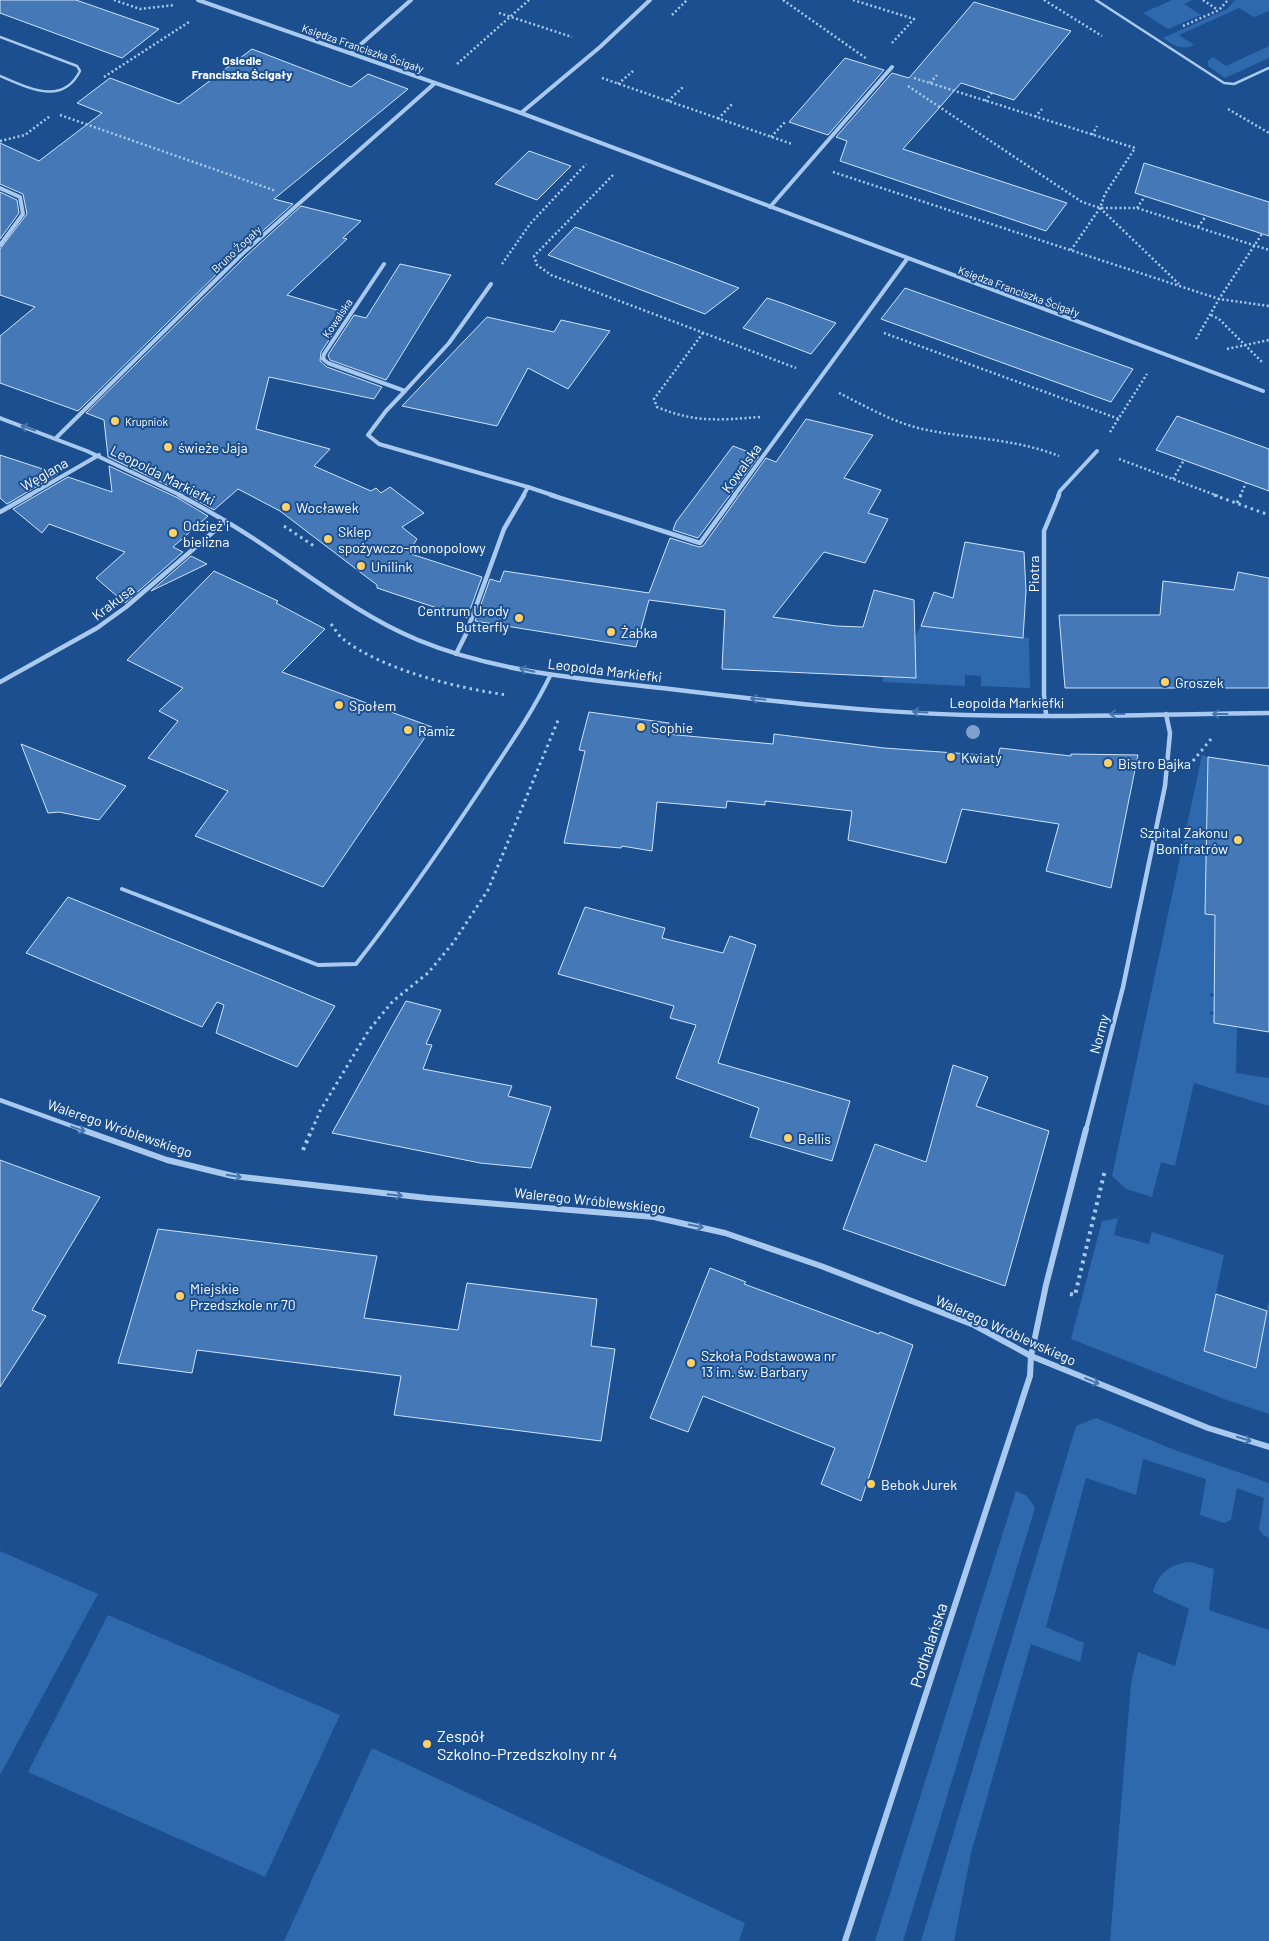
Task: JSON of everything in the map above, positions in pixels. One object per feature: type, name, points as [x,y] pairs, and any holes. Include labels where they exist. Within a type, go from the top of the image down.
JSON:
[{"type":"street","name":"Księdza Franciszka Ścigały","points":[[198,0],[521,113],[907,260],[1263,391]]},
{"type":"street","points":[[351,53],[412,0]]},
{"type":"street","points":[[521,113],[600,47],[650,0]]},
{"type":"street","points":[[770,207],[892,67]]},
{"type":"street","name":"Bruno Żogały","points":[[57,438],[242,254],[435,83]]},
{"type":"street","points":[[0,188],[20,197],[23,214],[0,245]]},
{"type":"street","name":"Kowalska","points":[[491,284],[449,343],[386,411],[368,436],[379,444],[528,487],[700,542],[858,324],[907,260]]},
{"type":"street","name":"Kowalska","points":[[384,264],[324,354],[323,359],[328,363],[406,391]]},
{"type":"street","name":"Leopolda Markiefki","points":[[0,418],[57,438],[169,489],[226,521],[369,617],[417,640],[456,654],[550,676],[734,697],[862,709],[966,714],[1269,713]]},
{"type":"street","name":"Piotra","points":[[1046,714],[1044,695],[1044,532],[1060,491],[1097,451]]},
{"type":"street","name":"Węglana","points":[[0,512],[99,456]]},
{"type":"street","points":[[456,654],[466,634],[504,530],[528,487]]},
{"type":"street","name":"Krakusa","points":[[0,682],[81,637],[119,613],[226,521]]},
{"type":"street","name":"Normy","points":[[1031,1356],[1052,1257],[1122,987],[1163,795],[1170,733],[1166,714]]},
{"type":"street","name":"Walerego Wróblewskiego","points":[[0,1100],[167,1160],[233,1176],[417,1197],[654,1217],[725,1232],[821,1266],[974,1326],[1031,1356],[1208,1428],[1269,1447]]},
{"type":"street","name":"Podhalańska","points":[[845,1941],[1030,1376],[1031,1356]]},
{"type":"lane","points":[[1096,0],[1224,83],[1234,84],[1269,68]]},
{"type":"lane","points":[[0,37],[77,66],[80,71],[77,79],[67,86],[41,92],[0,76]]},
{"type":"lane","points":[[122,889],[318,965],[356,964],[383,932],[526,720],[540,698],[550,676]]},
{"type":"path","points":[[453,68],[529,0]]},
{"type":"path","points":[[669,17],[687,0]]},
{"type":"path","points":[[784,0],[874,63]]},
{"type":"path","points":[[1044,0],[1065,14]]},
{"type":"path","points":[[1203,0],[1219,10]]},
{"type":"path","points":[[1155,39],[1219,10],[1228,0]]},
{"type":"path","points":[[499,13],[600,47]]},
{"type":"path","points":[[892,67],[906,76],[1135,148],[1104,194],[1100,208],[1071,250]]},
{"type":"path","points":[[618,84],[633,70]]},
{"type":"path","points":[[930,83],[937,75]]},
{"type":"path","points":[[595,76],[798,146]]},
{"type":"path","points":[[906,76],[900,80],[951,116],[1082,202],[1100,208],[1137,208],[1269,250]]},
{"type":"path","points":[[668,101],[683,87]]},
{"type":"path","points":[[985,101],[992,93]]},
{"type":"path","points":[[718,119],[733,103]]},
{"type":"path","points":[[1035,117],[1042,109]]},
{"type":"path","points":[[54,113],[302,200]]},
{"type":"path","points":[[771,137],[786,121]]},
{"type":"path","points":[[1092,135],[1097,126]]},
{"type":"path","points":[[491,284],[513,244],[524,230],[589,162]]},
{"type":"path","points":[[810,162],[823,168],[1219,299],[1269,306]]},
{"type":"path","points":[[616,172],[534,256],[537,265],[551,275],[819,379],[837,392],[903,423],[927,430],[1007,440],[1045,450],[1082,467]]},
{"type":"path","points":[[1137,208],[1145,196]]},
{"type":"path","points":[[1100,208],[1181,286]]},
{"type":"path","points":[[1198,227],[1206,216]]},
{"type":"path","points":[[1184,361],[1219,299],[1262,234]]},
{"type":"path","points":[[1210,315],[1220,319],[1269,369]]},
{"type":"path","points":[[858,324],[1119,419]]},
{"type":"path","points":[[703,333],[654,399],[657,407],[676,415],[712,421],[748,417],[788,421]]},
{"type":"path","points":[[1162,353],[1097,451],[1269,515]]},
{"type":"path","points":[[1173,479],[1184,460]]},
{"type":"path","points":[[1237,503],[1246,483]]},
{"type":"path","points":[[283,525],[320,551]]},
{"type":"path","points":[[304,1150],[320,1111],[369,1030],[393,1001],[428,974],[453,943],[488,890],[562,710]]},
{"type":"path","points":[[1188,760],[1193,761],[1212,736]]},
{"type":"shaded area","points":[[1172,0],[1192,0],[1184,4],[1201,15],[1168,29],[1143,13]]},
{"type":"shaded area","points":[[1235,0],[1269,0],[1269,11],[1254,17],[1239,8],[1179,35],[1194,45],[1190,47],[1178,46],[1163,38],[1227,9]]},
{"type":"shaded area","points":[[1269,46],[1269,58],[1225,78],[1208,66],[1208,61],[1213,57],[1226,66]]},
{"type":"shaded area","points":[[924,620],[961,630],[1029,638],[1030,688],[981,686],[981,676],[965,675],[965,686],[883,682],[883,676],[915,677],[915,637]]},
{"type":"shaded area","points":[[1202,755],[1208,757],[1205,914],[1258,922],[1215,928],[1214,994],[1211,993],[1210,996],[1214,997],[1214,1012],[1210,1011],[1210,1014],[1214,1015],[1214,1023],[1237,1027],[1236,1073],[1269,1078],[1269,1106],[1194,1083],[1175,1166],[1161,1162],[1152,1197],[1126,1189],[1112,1176]]},
{"type":"shaded area","points":[[1118,1218],[1114,1235],[1149,1244],[1152,1232],[1224,1255],[1204,1351],[1256,1368],[1269,1299],[1269,1414],[1224,1399],[1071,1339],[1102,1221]]},
{"type":"shaded area","points":[[1096,1418],[1175,1450],[1269,1483],[1269,1538],[1263,1535],[1259,1529],[1264,1498],[1237,1488],[1231,1520],[1224,1523],[1200,1515],[1206,1479],[1143,1459],[1136,1495],[1086,1478],[1046,1627],[1084,1643],[1080,1662],[1031,1644],[971,1853],[954,1941],[921,1941],[1076,1426]]},
{"type":"shaded area","points":[[1016,1491],[1027,1496],[1035,1508],[903,1941],[875,1941]]},
{"type":"shaded area","points":[[0,1551],[98,1594],[0,1775]]},
{"type":"shaded area","points":[[1191,1562],[1214,1569],[1209,1610],[1269,1630],[1269,1941],[1110,1941],[1131,1683],[1138,1652],[1175,1666],[1189,1609],[1153,1592],[1158,1579],[1167,1570],[1178,1564]]},
{"type":"shaded area","points":[[108,1615],[340,1715],[265,1877],[28,1772]]},
{"type":"shaded area","points":[[372,1748],[745,1923],[739,1941],[284,1941]]},
{"type":"building","points":[[0,0],[76,0],[159,29],[122,58],[0,13]]},
{"type":"building","points":[[974,2],[1071,31],[1014,100],[961,83],[903,149],[1067,203],[1046,231],[840,161],[847,141],[836,137],[892,73],[909,78]]},
{"type":"building","points":[[252,49],[351,87],[368,74],[408,89],[274,199],[293,204],[240,251],[78,411],[0,383],[0,336],[35,307],[0,295],[0,249],[27,214],[23,194],[0,184],[0,143],[39,161],[102,113],[77,103],[110,78],[179,104]]},
{"type":"building","points":[[845,58],[884,70],[828,135],[789,122]]},
{"type":"building","points":[[529,151],[571,166],[537,200],[495,184]]},
{"type":"building","points":[[1144,163],[1269,202],[1269,236],[1135,193]]},
{"type":"building","points":[[0,192],[17,200],[19,213],[0,239]]},
{"type":"building","points":[[301,206],[361,221],[343,238],[347,239],[287,295],[347,313],[321,352],[320,361],[327,367],[382,387],[374,399],[269,377],[256,429],[330,449],[314,466],[371,491],[376,488],[381,493],[390,487],[424,513],[402,527],[417,539],[408,553],[482,577],[467,618],[377,588],[377,585],[280,511],[238,489],[214,510],[184,493],[108,457],[104,420],[86,413],[245,257]]},
{"type":"building","points":[[575,227],[739,288],[705,314],[548,255]]},
{"type":"building","points":[[400,264],[451,275],[386,380],[330,360],[328,355],[354,315],[366,318]]},
{"type":"building","points":[[905,288],[1133,369],[1111,402],[881,319]]},
{"type":"building","points":[[767,298],[836,323],[811,354],[743,328]]},
{"type":"building","points":[[487,317],[554,332],[561,320],[610,331],[568,389],[528,368],[497,426],[402,406]]},
{"type":"building","points":[[1177,416],[1269,449],[1269,491],[1156,450]]},
{"type":"building","points":[[806,419],[873,435],[844,478],[881,490],[868,513],[888,519],[865,563],[824,552],[773,617],[836,626],[863,627],[874,590],[914,600],[916,678],[722,669],[725,610],[649,600],[636,647],[475,621],[490,579],[500,582],[504,571],[649,593],[670,538],[699,547],[703,546],[766,458],[776,462]]},
{"type":"building","points":[[733,446],[759,456],[698,538],[673,530],[676,522]]},
{"type":"building","points":[[0,455],[58,474],[7,504],[0,498]]},
{"type":"building","points":[[109,466],[176,497],[208,516],[173,547],[183,552],[125,603],[96,578],[125,552],[49,524],[42,533],[13,509],[68,477],[112,492]]},
{"type":"building","points":[[965,542],[1024,552],[1026,591],[1023,638],[921,626],[934,592],[953,598]]},
{"type":"building","points":[[191,556],[207,564],[151,591]]},
{"type":"building","points":[[214,571],[278,601],[276,603],[325,629],[282,672],[432,727],[323,887],[195,836],[228,791],[148,758],[178,721],[159,711],[183,688],[127,660]]},
{"type":"building","points":[[1238,572],[1269,578],[1269,688],[1065,688],[1059,615],[1160,615],[1163,581],[1234,590]]},
{"type":"building","points":[[589,712],[669,723],[667,734],[773,744],[774,734],[884,748],[998,756],[1000,748],[1071,756],[1071,754],[1138,755],[1111,888],[1046,871],[1059,824],[962,809],[946,863],[848,840],[852,811],[765,801],[765,805],[727,801],[726,808],[657,802],[652,851],[622,846],[621,848],[564,843],[585,751],[579,750]]},
{"type":"building","points":[[21,744],[126,786],[99,820],[59,812],[48,813]]},
{"type":"building","name":"Szpital Zakonu Bonifratrów","points":[[1208,757],[1269,766],[1269,1032],[1214,1023],[1215,915],[1205,914]]},
{"type":"building","points":[[68,897],[335,1006],[297,1067],[216,1033],[224,1005],[217,1002],[202,1027],[26,953]]},
{"type":"building","points":[[585,907],[665,928],[662,938],[723,953],[730,936],[756,945],[718,1063],[850,1101],[832,1161],[750,1137],[759,1108],[676,1078],[696,1025],[670,1018],[674,1006],[558,974]]},
{"type":"building","points":[[406,1001],[441,1010],[426,1044],[432,1045],[423,1069],[512,1086],[508,1096],[551,1107],[531,1168],[480,1163],[332,1133]]},
{"type":"building","points":[[953,1065],[988,1077],[976,1106],[1049,1131],[1005,1286],[843,1229],[875,1144],[926,1162]]},
{"type":"building","points":[[0,1160],[100,1197],[32,1310],[46,1316],[0,1387]]},
{"type":"building","points":[[158,1229],[377,1256],[364,1318],[458,1330],[467,1283],[597,1299],[591,1346],[615,1349],[601,1441],[394,1415],[401,1376],[197,1350],[192,1373],[118,1363]]},
{"type":"building","points":[[710,1268],[746,1282],[744,1284],[913,1345],[861,1501],[821,1484],[835,1448],[703,1396],[688,1432],[650,1418]]},
{"type":"building","points":[[1216,1294],[1267,1311],[1256,1368],[1204,1351]]},
{"type":"place","name":"Krupniok","points":[[115,421]]},
{"type":"place","name":"świeże Jaja","points":[[168,447]]},
{"type":"place","name":"Wocławek","points":[[286,507]]},
{"type":"place","name":"Odzież i bielizna","points":[[173,533]]},
{"type":"place","name":"Sklep spożywczo-monopolowy","points":[[328,539]]},
{"type":"place","name":"Unilink","points":[[361,566]]},
{"type":"place","name":"Centrum Urody Butterfly","points":[[519,618]]},
{"type":"place","name":"Żabka","points":[[611,632]]},
{"type":"place","name":"Groszek","points":[[1165,682]]},
{"type":"place","name":"Społem","points":[[339,705]]},
{"type":"place","name":"Sophie","points":[[641,727]]},
{"type":"place","name":"Ramiz","points":[[408,730]]},
{"type":"place","name":"Kwiaty","points":[[951,757]]},
{"type":"place","name":"Bistro Bajka","points":[[1108,763]]},
{"type":"place","name":"Szpital Zakonu Bonifratrów","points":[[1238,840]]},
{"type":"place","name":"Bellis","points":[[788,1138]]},
{"type":"place","name":"Miejskie Przedszkole nr 70","points":[[180,1296]]},
{"type":"place","name":"Szkoła Podstawowa nr 13 im. św. Barbary","points":[[691,1363]]},
{"type":"place","name":"Bebok Jurek","points":[[871,1484]]},
{"type":"place","name":"Zespół Szkolno-Przedszkolny nr 4","points":[[427,1744]]},
{"type":"district","name":"Osiedle Franciszka Ścigały","points":[[242,67]]}]
